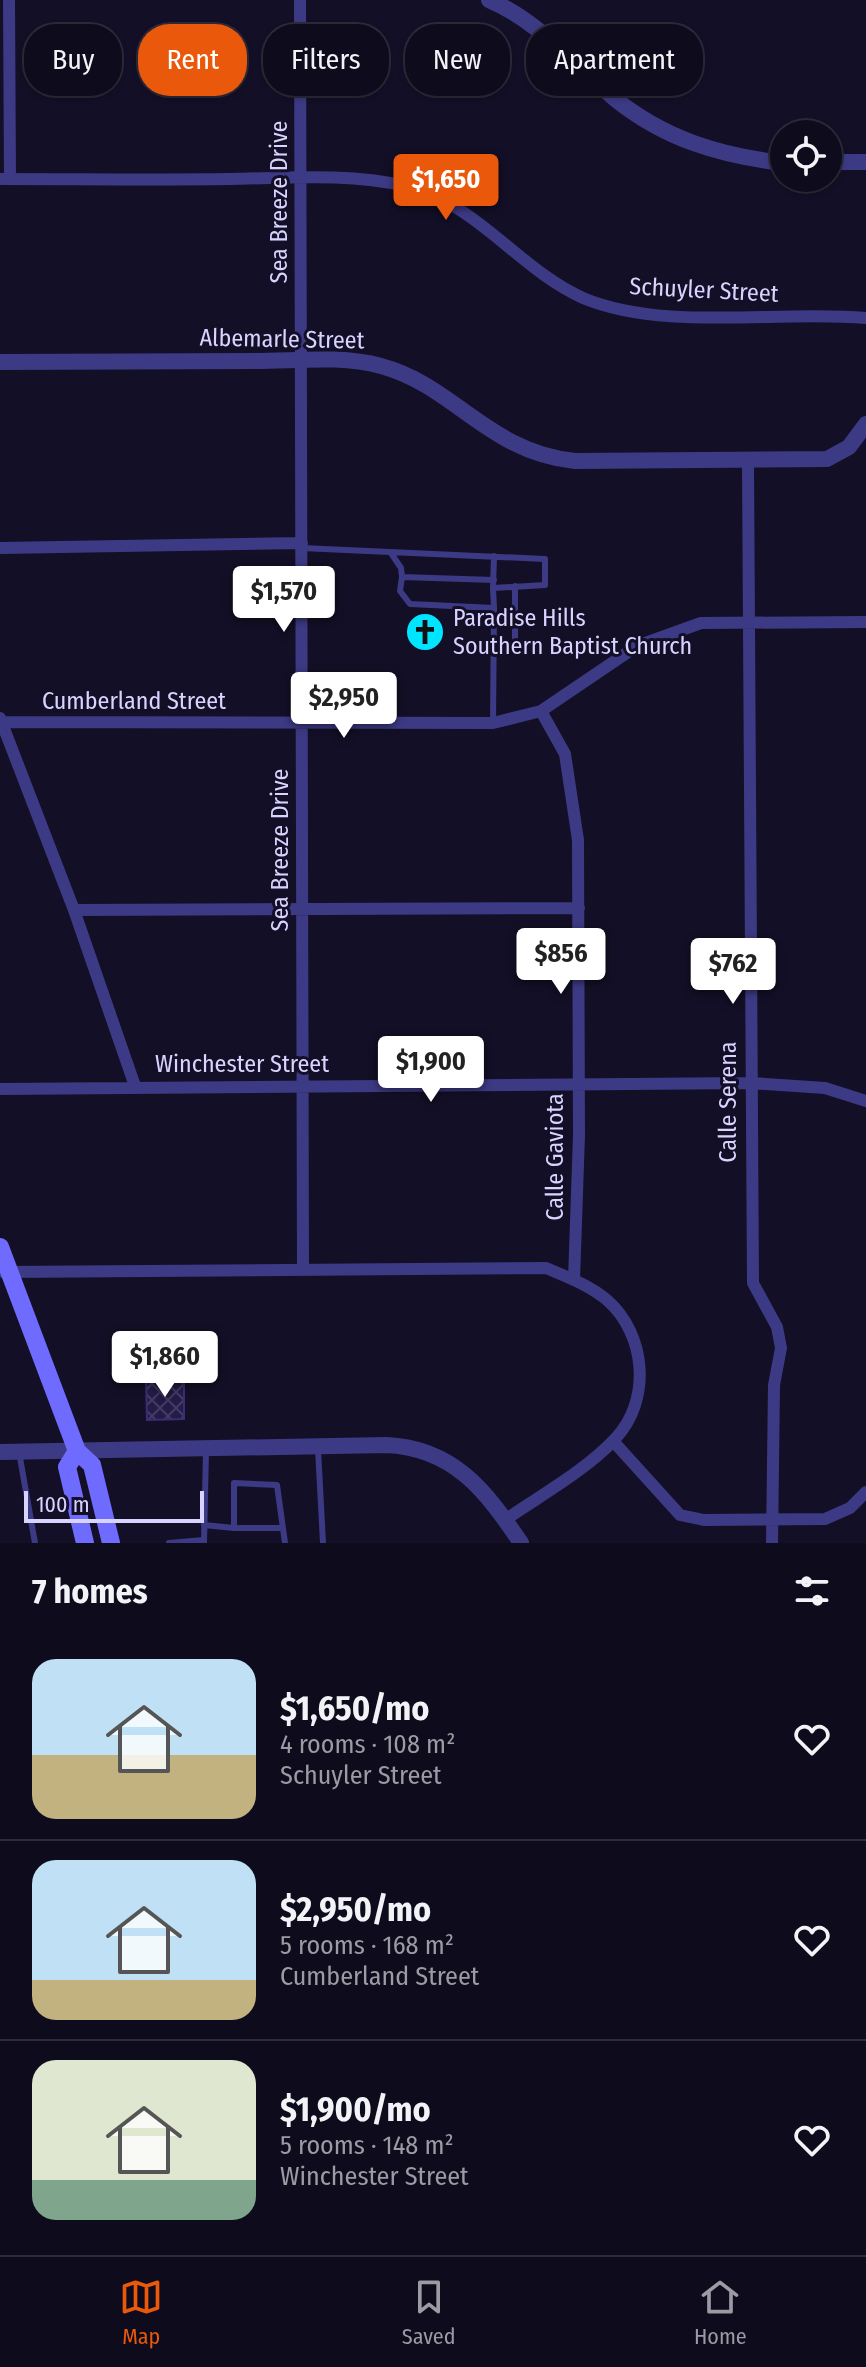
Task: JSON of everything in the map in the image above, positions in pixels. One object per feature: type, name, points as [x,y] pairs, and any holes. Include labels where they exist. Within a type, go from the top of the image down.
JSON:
[{"type":"main road","points":[[0,1247],[5,1272],[77,1451],[92,1465],[111,1543]]},
{"type":"main road","points":[[77,1451],[67,1467],[85,1543]]},
{"type":"street","points":[[5,179],[9,0]]},
{"type":"street","name":"Sea Breeze Drive","points":[[300,0],[303,1268]]},
{"type":"street","points":[[489,0],[541,31],[612,96],[658,128],[710,150],[770,161]]},
{"type":"street","points":[[842,162],[866,162]]},
{"type":"street","name":"Schuyler Street","points":[[5,179],[301,177],[380,180],[437,197],[486,226],[559,285],[604,305],[637,313],[671,315],[866,318]]},
{"type":"street","name":"Albemarle Street","points":[[0,362],[345,360],[398,372],[428,386],[502,439],[567,460],[748,463],[827,459],[849,447],[866,424]]},
{"type":"street","name":"Calle Serena","points":[[748,463],[753,1283],[777,1327],[781,1348],[774,1385],[772,1543]]},
{"type":"street","points":[[0,548],[302,545]]},
{"type":"street","name":"Cumberland Street","points":[[1,721],[493,723],[541,711],[637,646],[701,623],[866,622]]},
{"type":"street","name":"Calle Gaviota","points":[[541,711],[565,754],[578,840],[579,1135],[574,1280]]},
{"type":"street","points":[[1,721],[74,910],[135,1086]]},
{"type":"street","points":[[74,910],[579,908]]},
{"type":"street","name":"Winchester Street","points":[[0,1089],[751,1083],[825,1088],[866,1101]]},
{"type":"street","points":[[5,1272],[546,1268],[574,1280],[599,1293],[618,1311],[636,1347],[640,1372],[637,1397],[628,1420],[613,1441],[505,1520]]},
{"type":"street","points":[[613,1441],[680,1515],[704,1520],[772,1522],[835,1516],[857,1503],[866,1492]]},
{"type":"street","points":[[0,1452],[399,1445],[438,1456],[471,1476],[521,1543]]},
{"type":"lane","points":[[302,545],[391,553],[545,559],[545,585],[515,586],[402,577]]},
{"type":"lane","points":[[391,553],[401,568],[400,591],[403,600],[410,604],[494,608]]},
{"type":"lane","points":[[493,723],[494,556]]},
{"type":"lane","points":[[515,586],[515,647]]},
{"type":"lane","points":[[318,1445],[323,1543]]},
{"type":"lane","points":[[169,1543],[204,1542],[206,1450]]},
{"type":"lane","points":[[19,1451],[35,1543]]},
{"type":"lane","points":[[234,1528],[234,1483],[277,1485],[285,1543]]},
{"type":"lane","points":[[204,1525],[283,1528]]},
{"type":"building","points":[[146,1378],[184,1378],[184,1419],[147,1420]]},
{"type":"place","name":"Paradise Hills Southern Baptist Church","points":[[425,632]]}]
